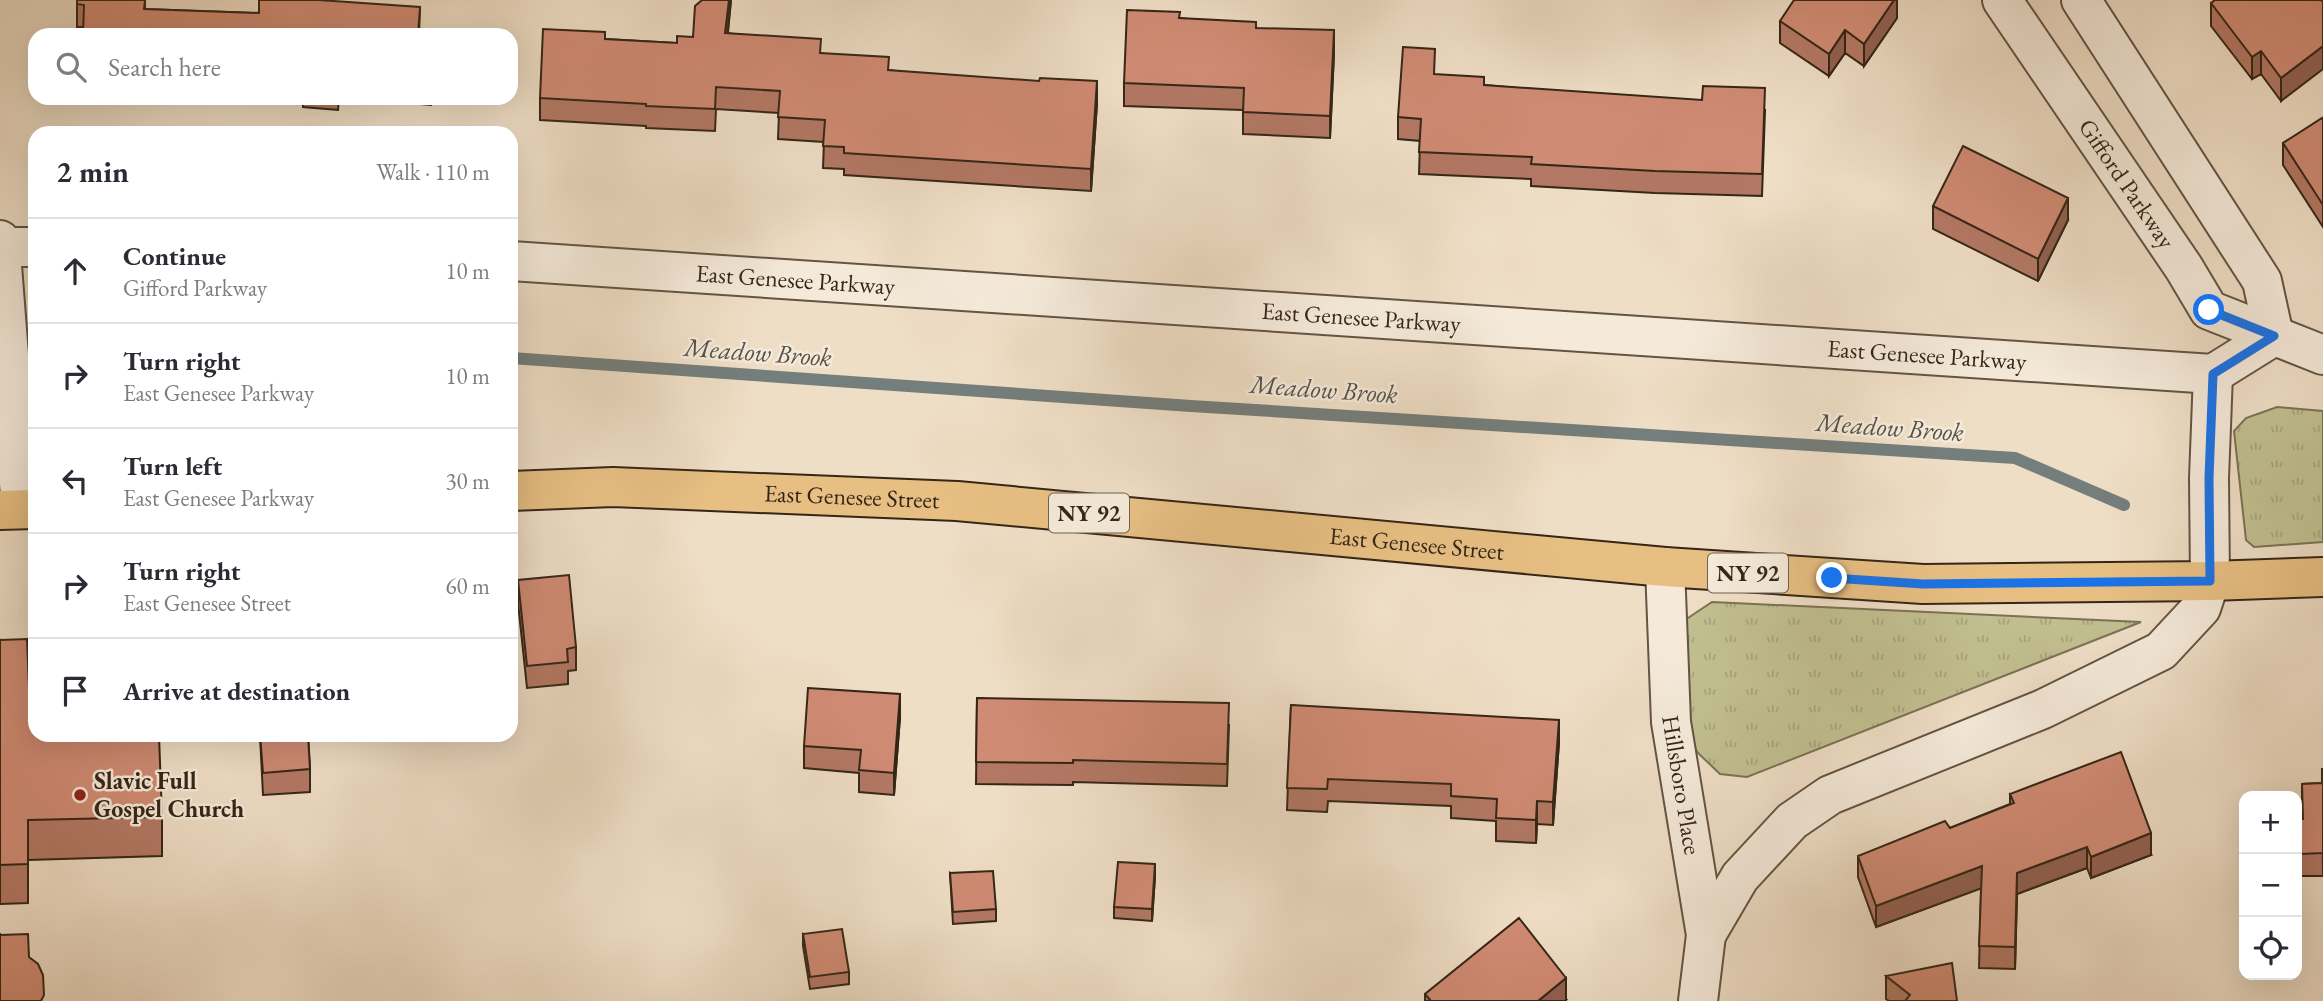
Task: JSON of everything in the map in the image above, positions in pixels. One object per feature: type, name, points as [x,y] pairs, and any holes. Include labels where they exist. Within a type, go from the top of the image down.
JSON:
[{"type":"main road","name":"East Genesee Street","points":[[518,491],[613,487],[957,501],[1665,567],[1923,584],[2323,577]]},
{"type":"street","name":"Gifford Parkway","points":[[2002,0],[2184,268],[2209,310],[2323,355]]},
{"type":"street","points":[[1706,935],[1740,877],[1792,821],[1830,794],[2043,709],[2161,650],[2201,608],[2210,581],[2209,478],[2213,374],[2274,336],[2262,281],[2081,0]]},
{"type":"street","points":[[0,240],[19,510]]},
{"type":"street","points":[[0,247],[28,247]]},
{"type":"street","name":"East Genesee Parkway","points":[[518,261],[2213,374]]},
{"type":"street","name":"Hillsboro Place","points":[[1665,567],[1671,722],[1706,935],[1698,1001]]},
{"type":"path","points":[[23,662],[28,662]]},
{"type":"green space","points":[[2277,407],[2323,411],[2323,542],[2254,547],[2246,540],[2234,431],[2246,418]]},
{"type":"green space","points":[[1712,602],[2141,622],[1747,777],[1720,774],[1697,752],[1683,716],[1685,620]]},
{"type":"building","points":[[77,0],[145,0],[144,9],[259,13],[259,0],[319,0],[420,7],[418,28],[83,28],[84,5],[77,4]]},
{"type":"building","points":[[702,0],[729,0],[725,33],[821,39],[820,53],[889,57],[888,70],[1039,81],[1040,78],[1097,81],[1091,169],[844,153],[844,147],[823,146],[825,120],[778,117],[780,91],[716,87],[715,109],[540,98],[543,29],[605,32],[605,39],[677,43],[677,36],[693,37],[695,6]]},
{"type":"building","points":[[1794,0],[1894,0],[1864,44],[1845,30],[1829,54],[1780,21]]},
{"type":"building","points":[[2215,0],[2321,0],[2323,46],[2281,78],[2261,51],[2252,57],[2211,3]]},
{"type":"building","points":[[1127,10],[1180,12],[1179,18],[1256,22],[1256,28],[1334,30],[1330,116],[1243,112],[1244,88],[1124,83]]},
{"type":"building","points":[[1403,47],[1435,49],[1434,74],[1484,77],[1484,85],[1702,100],[1703,86],[1765,88],[1762,174],[1531,164],[1532,157],[1419,152],[1421,119],[1398,117]]},
{"type":"building","points":[[2322,118],[2323,120],[2323,205],[2283,143]]},
{"type":"building","points":[[1963,146],[2068,198],[2038,259],[1933,206]]},
{"type":"building","points":[[569,575],[576,647],[567,649],[568,662],[527,666],[518,580]]},
{"type":"building","name":"Slavic Full Gospel Church","points":[[27,639],[28,742],[159,742],[162,817],[28,820],[28,864],[0,865],[0,640]]},
{"type":"building","points":[[808,688],[900,694],[894,773],[859,770],[861,750],[804,746]]},
{"type":"building","points":[[977,698],[1229,703],[1227,764],[1073,760],[1073,763],[976,762]]},
{"type":"building","points":[[1291,705],[1559,720],[1553,802],[1537,801],[1536,820],[1496,818],[1497,799],[1451,796],[1451,784],[1328,779],[1327,789],[1287,788]]},
{"type":"building","points":[[261,742],[308,742],[310,769],[263,773]]},
{"type":"building","points":[[2121,752],[2151,833],[2091,857],[2087,847],[2017,873],[2015,947],[1979,946],[1982,866],[1876,906],[1858,856],[1945,821],[1950,828],[2014,803],[2010,794]]},
{"type":"building","points":[[2323,783],[2323,853],[2302,854],[2302,784]]},
{"type":"building","points":[[1118,862],[1155,864],[1152,909],[1114,907]]},
{"type":"building","points":[[993,871],[996,909],[953,912],[950,873]]},
{"type":"building","points":[[1519,918],[1566,978],[1538,1001],[1431,1001],[1425,994]]},
{"type":"building","points":[[842,929],[849,972],[810,977],[803,934]]},
{"type":"building","points":[[28,934],[29,957],[38,964],[43,975],[44,995],[41,1001],[0,1001],[0,935]]},
{"type":"building","points":[[1952,963],[1957,1001],[1905,1001],[1910,995],[1886,976]]},
{"type":"waterway","name":"Meadow Brook","points":[[518,358],[1191,406],[2015,458],[2124,505]]},
{"type":"place","name":"Slavic Full Gospel Church","points":[[80,795]]},
{"type":"route","points":[[1832,578],[1923,584],[2210,581],[2209,478],[2213,374],[2274,336],[2209,310]]}]
